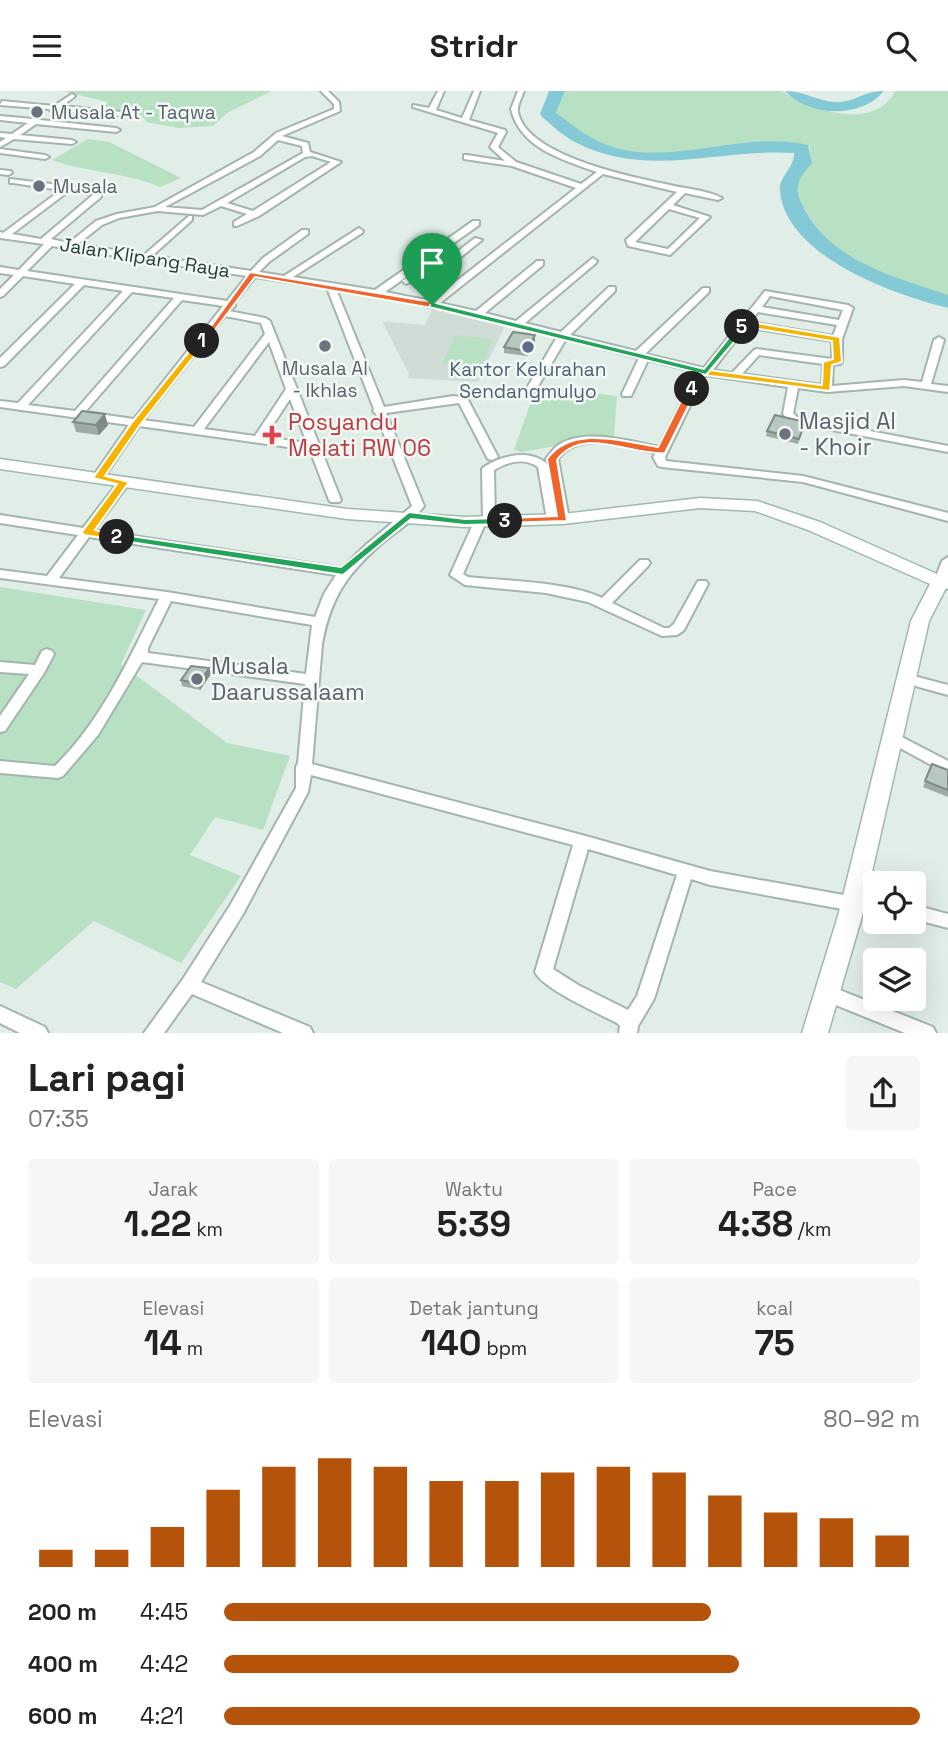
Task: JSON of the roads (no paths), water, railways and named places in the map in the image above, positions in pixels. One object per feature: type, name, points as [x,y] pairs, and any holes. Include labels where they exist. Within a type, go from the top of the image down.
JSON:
[{"type":"main road","points":[[0,453],[102,473],[124,482],[295,500],[335,501],[406,511],[409,516]]},
{"type":"main road","points":[[0,464],[102,473],[295,500],[347,514],[403,518],[409,516],[485,522],[558,519],[685,503],[757,506],[814,526],[944,583],[920,621],[892,737],[861,899],[815,1033]]},
{"type":"street","points":[[158,209],[257,154],[276,137],[338,110],[337,103],[324,91]]},
{"type":"street","points":[[432,110],[441,91]]},
{"type":"street","points":[[465,120],[477,91]]},
{"type":"street","points":[[521,91],[514,110],[526,131],[545,149],[601,172],[718,198]]},
{"type":"street","points":[[0,145],[72,96]]},
{"type":"street","points":[[2,103],[121,114]]},
{"type":"street","points":[[415,106],[502,132],[494,147],[479,159]]},
{"type":"street","points":[[0,118],[117,130]]},
{"type":"street","points":[[0,135],[72,142]]},
{"type":"street","points":[[276,137],[305,145],[307,154]]},
{"type":"street","points":[[494,147],[513,164]]},
{"type":"street","points":[[0,151],[45,157]]},
{"type":"street","points":[[72,245],[108,218],[158,209],[201,213],[307,154],[337,165],[237,225]]},
{"type":"street","points":[[467,157],[513,164],[581,187]]},
{"type":"street","points":[[432,305],[601,172]]},
{"type":"street","points":[[0,294],[47,241],[98,194],[7,175]]},
{"type":"street","points":[[2,235],[68,188]]},
{"type":"street","points":[[667,206],[706,217],[670,252],[631,244],[631,240],[667,206],[684,190]]},
{"type":"street","points":[[220,203],[256,213]]},
{"type":"street","points":[[148,256],[189,218]]},
{"type":"street","points":[[381,294],[476,223]]},
{"type":"street","points":[[102,473],[136,423],[253,274],[266,260],[306,232]]},
{"type":"street","points":[[285,279],[359,232]]},
{"type":"street","name":"Jalan Klipang Raya","points":[[2,235],[381,294],[478,314],[641,357],[734,377],[827,389],[854,389],[890,383],[948,389]]},
{"type":"street","points":[[381,294],[418,273],[433,275],[478,240]]},
{"type":"street","points":[[517,325],[593,261]]},
{"type":"street","points":[[478,314],[540,263]]},
{"type":"street","points":[[0,270],[179,297],[263,320],[335,501]]},
{"type":"street","points":[[0,283],[19,271]]},
{"type":"street","points":[[0,364],[81,283]]},
{"type":"street","points":[[153,1033],[189,985],[237,909],[303,788],[318,622],[333,587],[343,572],[418,506],[330,285]]},
{"type":"street","points":[[532,388],[562,337],[612,289]]},
{"type":"street","points":[[20,407],[129,290]]},
{"type":"street","points":[[627,394],[641,357],[706,290]]},
{"type":"street","points":[[661,457],[704,372],[768,293],[846,306],[837,339],[837,362],[757,352],[734,377]]},
{"type":"street","points":[[77,415],[179,297]]},
{"type":"street","points":[[756,309],[842,323]]},
{"type":"street","points":[[745,324],[837,339]]},
{"type":"street","points":[[197,431],[270,334]]},
{"type":"street","points":[[926,385],[939,340]]},
{"type":"street","points":[[827,389],[828,362]]},
{"type":"street","points":[[793,386],[788,414],[794,420],[948,449]]},
{"type":"street","points":[[258,439],[290,391]]},
{"type":"street","points":[[378,411],[453,399],[463,400],[492,457]]},
{"type":"street","points":[[0,404],[314,447]]},
{"type":"street","points":[[558,519],[552,459],[559,449],[596,439],[661,457],[679,468],[774,474],[803,479],[948,517]]},
{"type":"street","points":[[558,519],[543,466],[529,458],[502,462],[488,469],[485,522],[456,575],[458,579],[546,589],[605,603],[662,632],[672,632],[679,627],[702,584]]},
{"type":"street","points":[[50,581],[124,482]]},
{"type":"street","points":[[0,519],[343,572]]},
{"type":"street","points":[[944,583],[948,561]]},
{"type":"street","points":[[605,603],[644,563]]},
{"type":"street","points":[[0,574],[167,596],[318,622]]},
{"type":"street","points":[[0,767],[58,772],[75,756],[140,653],[167,596]]},
{"type":"street","points":[[140,653],[145,658],[311,680]]},
{"type":"street","points":[[0,727],[47,654]]},
{"type":"street","points":[[0,667],[38,670]]},
{"type":"street","points":[[906,679],[948,690]]},
{"type":"street","points":[[892,737],[948,768]]},
{"type":"street","points":[[303,767],[686,871],[770,891],[861,899]]},
{"type":"street","points":[[583,841],[544,972],[572,991],[623,1017],[629,1028]]},
{"type":"street","points":[[629,1028],[645,999],[686,871]]},
{"type":"street","points":[[926,916],[948,922]]},
{"type":"street","points":[[189,985],[304,1033]]},
{"type":"street","points":[[827,993],[928,1033]]},
{"type":"street","points":[[0,1014],[39,1033]]},
{"type":"waterway","points":[[557,91],[548,114],[580,139],[611,152],[642,157],[672,157],[734,148],[767,146],[802,149],[803,163],[792,177],[788,188],[798,214],[810,233],[844,261],[885,280],[948,302]]},
{"type":"waterway","points":[[793,91],[814,102],[836,107],[858,104],[876,91]]},
{"type":"place","name":"Musala At - Taqwa","points":[[37,112]]},
{"type":"place","name":"Musala","points":[[39,186]]},
{"type":"place","name":"Musala Al - Ikhlas","points":[[325,346]]},
{"type":"place","name":"Kantor Kelurahan Sendangmulyo","points":[[528,347]]},
{"type":"place","name":"Masjid Al - Khoir","points":[[785,434]]},
{"type":"place","name":"Posyandu Melati RW 06","points":[[272,435]]},
{"type":"place","name":"Musala Daarussalaam","points":[[197,679]]}]
